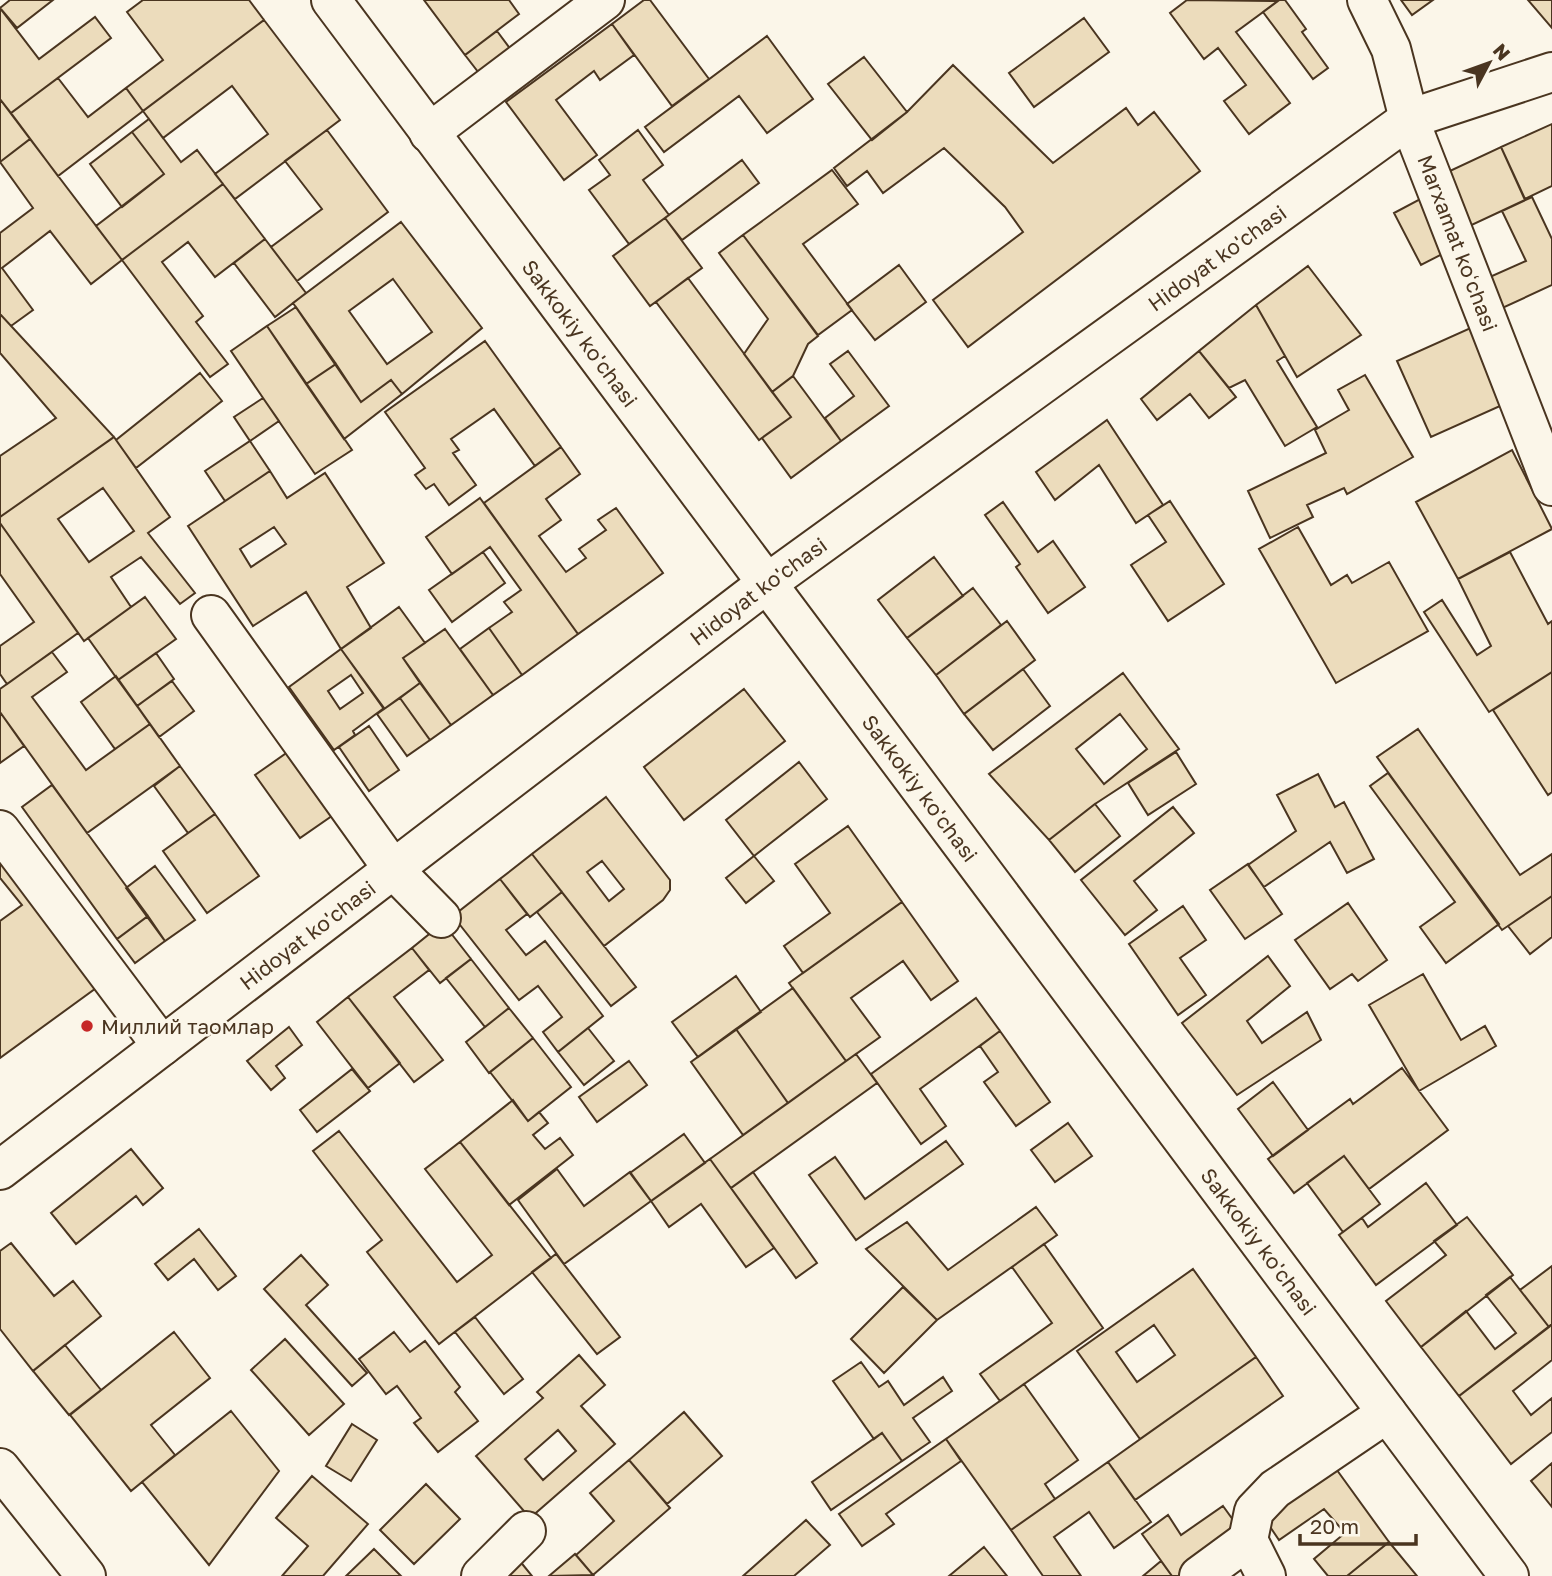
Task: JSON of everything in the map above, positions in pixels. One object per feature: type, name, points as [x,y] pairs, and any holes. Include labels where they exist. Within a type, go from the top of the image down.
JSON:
[{"type":"street","name":"Sakkokiy ko'chasi","points":[[331,0],[1509,1576]]},
{"type":"street","points":[[429,133],[605,0]]},
{"type":"street","name":"Marxamat koʻchasi","points":[[1367,0],[1391,49],[1409,119],[1552,486]]},
{"type":"street","name":"Hidoyat ko'chasi","points":[[0,1170],[766,584],[1409,119],[1552,72]]},
{"type":"street","points":[[211,615],[393,869],[441,918]]},
{"type":"street","points":[[0,830],[162,1046]]},
{"type":"street","points":[[1266,1576],[1248,1540],[1254,1511],[1275,1489],[1387,1413]]},
{"type":"street","points":[[0,1468],[86,1576]]},
{"type":"street","points":[[481,1576],[526,1531]]},
{"type":"street","points":[[1199,1576],[1248,1540]]},
{"type":"building","points":[[10,0],[53,0],[17,28],[0,8]]},
{"type":"building","points":[[143,0],[249,0],[264,20],[143,111],[126,88],[163,60],[127,12]]},
{"type":"building","points":[[424,0],[509,0],[519,14],[465,55]]},
{"type":"building","points":[[644,0],[650,0],[709,79],[672,106],[612,24]]},
{"type":"building","points":[[1187,0],[1278,1],[1236,32],[1290,103],[1249,134],[1224,101],[1246,85],[1218,48],[1204,59],[1170,13]]},
{"type":"building","points":[[1279,0],[1285,0],[1306,29],[1302,32],[1328,68],[1313,79],[1263,12]]},
{"type":"building","points":[[1401,0],[1433,0],[1412,15]]},
{"type":"building","points":[[1528,0],[1552,0],[1552,28]]},
{"type":"building","points":[[0,8],[39,59],[95,17],[111,38],[11,113],[0,99]]},
{"type":"building","points":[[1084,18],[1109,52],[1034,107],[1009,73]]},
{"type":"building","points":[[264,20],[340,120],[235,199],[215,174],[268,134],[232,86],[163,138],[143,111]]},
{"type":"building","points":[[612,24],[634,55],[600,80],[594,71],[556,100],[597,155],[564,180],[506,102]]},
{"type":"building","points":[[497,31],[520,62],[489,86],[465,55]]},
{"type":"building","points":[[767,36],[813,99],[767,133],[739,96],[664,152],[645,127]]},
{"type":"building","points":[[864,57],[907,112],[872,140],[828,84]]},
{"type":"building","points":[[953,65],[1053,163],[1126,108],[1138,125],[1154,112],[1200,171],[968,347],[933,300],[1023,232],[1005,207],[944,148],[883,193],[867,171],[847,186],[834,168],[907,112]]},
{"type":"building","points":[[58,78],[88,117],[126,88],[143,111],[58,176],[11,113]]},
{"type":"building","points":[[0,99],[30,139],[0,162]]},
{"type":"building","points":[[149,119],[181,162],[197,150],[223,184],[122,260],[96,226],[164,174],[132,132]]},
{"type":"building","points":[[1552,124],[1552,186],[1525,199],[1501,147]]},
{"type":"building","points":[[327,130],[388,212],[297,281],[271,247],[322,209],[285,161]]},
{"type":"building","points":[[638,130],[663,165],[643,180],[669,215],[629,244],[589,190],[610,175],[599,160]]},
{"type":"building","points":[[132,132],[164,174],[122,207],[90,164]]},
{"type":"building","points":[[30,139],[122,260],[91,284],[50,231],[2,268],[33,310],[11,326],[0,314],[0,233],[33,208],[0,162]]},
{"type":"building","points":[[1501,147],[1525,200],[1461,230],[1437,177]]},
{"type":"building","points":[[742,160],[759,183],[682,240],[665,218]]},
{"type":"building","points":[[832,170],[858,204],[803,244],[852,310],[818,335],[743,235]]},
{"type":"building","points":[[223,184],[265,239],[215,277],[188,242],[162,262],[203,316],[196,322],[228,364],[210,377],[122,260]]},
{"type":"building","points":[[1424,197],[1452,249],[1421,265],[1394,213]]},
{"type":"building","points":[[1532,197],[1552,239],[1552,285],[1498,310],[1483,280],[1526,261],[1502,211]]},
{"type":"building","points":[[665,218],[702,268],[650,306],[613,256]]},
{"type":"building","points":[[401,222],[482,328],[402,394],[391,380],[361,402],[293,303]],"holes":[[[393,279],[432,332],[387,364],[349,311]]]},
{"type":"building","points":[[743,235],[818,336],[808,344],[793,376],[772,392],[744,354],[768,319],[719,253]]},
{"type":"building","points":[[265,239],[306,293],[275,317],[234,263]]},
{"type":"building","points":[[899,265],[926,302],[875,340],[847,304]]},
{"type":"building","points":[[1308,266],[1361,335],[1297,377],[1256,305]]},
{"type":"building","points":[[688,278],[791,417],[759,440],[656,302]]},
{"type":"building","points":[[1256,305],[1285,356],[1277,361],[1317,427],[1285,446],[1245,380],[1229,388],[1199,351]]},
{"type":"building","points":[[296,307],[336,364],[306,384],[267,326]]},
{"type":"building","points":[[0,314],[114,437],[0,517],[0,456],[56,418],[0,353]]},
{"type":"building","points":[[267,326],[352,450],[315,474],[231,351]]},
{"type":"building","points":[[1475,326],[1509,402],[1431,437],[1397,361]]},
{"type":"building","points":[[485,341],[561,447],[535,466],[494,409],[451,439],[459,450],[453,453],[476,485],[449,505],[434,484],[426,489],[415,475],[425,468],[385,412]]},
{"type":"building","points":[[848,351],[889,406],[841,441],[825,418],[854,396],[830,364]]},
{"type":"building","points":[[1199,351],[1236,397],[1209,418],[1190,394],[1157,420],[1141,399]]},
{"type":"building","points":[[336,364],[361,402],[391,380],[402,394],[344,439],[306,384]]},
{"type":"building","points":[[200,373],[222,401],[136,468],[116,440]]},
{"type":"building","points":[[1365,375],[1413,457],[1347,494],[1344,488],[1307,505],[1313,517],[1270,538],[1248,491],[1326,453],[1315,430],[1349,410],[1338,390]]},
{"type":"building","points":[[793,376],[841,441],[791,478],[762,438],[791,417],[772,392]]},
{"type":"building","points":[[263,398],[279,421],[250,441],[234,417]]},
{"type":"building","points":[[1107,420],[1163,505],[1136,523],[1099,465],[1055,500],[1036,472]]},
{"type":"building","points":[[114,437],[170,517],[148,533],[195,593],[180,604],[141,557],[111,577],[131,607],[84,641],[0,523],[0,517]],"holes":[[[103,488],[134,531],[89,562],[58,519]]]},
{"type":"building","points":[[250,441],[270,471],[225,501],[205,471]]},
{"type":"building","points":[[561,447],[580,474],[546,499],[561,520],[539,536],[566,572],[586,558],[579,549],[606,530],[598,520],[616,508],[663,573],[578,634],[484,503]]},
{"type":"building","points":[[1512,450],[1552,529],[1458,579],[1416,502]]},
{"type":"building","points":[[270,471],[287,498],[325,473],[384,563],[347,587],[371,628],[341,649],[306,592],[253,626],[188,526]],"holes":[[[274,527],[286,544],[251,567],[240,549]]]},
{"type":"building","points":[[480,498],[578,634],[522,675],[489,628],[512,612],[504,602],[521,590],[490,547],[452,574],[426,537]]},
{"type":"building","points":[[1170,501],[1224,584],[1168,621],[1131,565],[1166,542],[1148,515]]},
{"type":"building","points":[[1003,502],[1038,552],[1053,541],[1085,587],[1048,613],[1016,567],[1020,564],[985,515]]},
{"type":"building","points":[[0,523],[78,633],[7,684],[0,674],[0,646],[34,622],[0,574]]},
{"type":"building","points":[[1298,527],[1331,585],[1347,575],[1352,583],[1389,562],[1428,631],[1336,683],[1259,549]]},
{"type":"building","points":[[483,552],[505,583],[452,622],[429,590]]},
{"type":"building","points":[[1510,552],[1548,624],[1552,621],[1552,672],[1489,712],[1424,612],[1442,600],[1477,655],[1491,646],[1458,579]]},
{"type":"building","points":[[934,557],[963,596],[907,638],[878,600]]},
{"type":"building","points":[[973,588],[1001,625],[936,675],[907,638]]},
{"type":"building","points":[[145,597],[176,639],[118,680],[88,638]]},
{"type":"building","points":[[399,607],[425,643],[403,658],[420,683],[384,709],[341,649]]},
{"type":"building","points":[[1007,621],[1035,660],[964,714],[936,675]]},
{"type":"building","points":[[489,628],[522,675],[493,695],[460,649]]},
{"type":"building","points":[[445,629],[493,695],[451,725],[403,658]]},
{"type":"building","points":[[341,649],[384,708],[353,731],[355,735],[334,750],[289,687]],"holes":[[[351,675],[363,693],[340,709],[328,691]]]},
{"type":"building","points":[[52,652],[67,672],[32,697],[86,770],[150,724],[180,766],[87,833],[0,712],[0,689]]},
{"type":"building","points":[[156,653],[174,679],[137,706],[118,680]]},
{"type":"building","points":[[1023,669],[1050,706],[993,750],[964,714]]},
{"type":"building","points":[[1552,672],[1552,792],[1548,795],[1493,710]]},
{"type":"building","points":[[1123,673],[1179,749],[1095,804],[1049,840],[989,774]],"holes":[[[1120,714],[1147,749],[1104,784],[1076,749]]]},
{"type":"building","points":[[116,676],[150,724],[115,749],[81,702]]},
{"type":"building","points":[[172,681],[194,711],[159,737],[137,706]]},
{"type":"building","points":[[420,683],[451,725],[430,740],[400,698]]},
{"type":"building","points":[[744,689],[785,741],[684,820],[644,767]]},
{"type":"building","points":[[400,698],[430,740],[407,756],[377,714]]},
{"type":"building","points":[[0,712],[24,746],[0,763]]},
{"type":"building","points":[[369,726],[399,770],[369,791],[339,747]]},
{"type":"building","points":[[1418,729],[1520,875],[1552,854],[1552,896],[1502,930],[1377,757]]},
{"type":"building","points":[[295,747],[339,811],[300,838],[255,775]]},
{"type":"building","points":[[1176,752],[1196,784],[1148,815],[1128,783]]},
{"type":"building","points":[[799,762],[827,799],[754,856],[726,820]]},
{"type":"building","points":[[180,766],[215,814],[188,833],[154,786]]},
{"type":"building","points":[[1388,773],[1499,924],[1446,963],[1420,927],[1455,902],[1370,786]]},
{"type":"building","points":[[1318,774],[1335,807],[1344,802],[1374,859],[1347,873],[1330,842],[1264,887],[1248,865],[1296,831],[1277,795]]},
{"type":"building","points":[[52,785],[148,916],[117,939],[22,807]]},
{"type":"building","points":[[606,797],[670,880],[670,890],[663,900],[604,946],[532,854]],"holes":[[[602,861],[624,889],[609,901],[587,872]]]},
{"type":"building","points":[[1095,804],[1120,836],[1075,872],[1049,840]]},
{"type":"building","points":[[1173,807],[1194,833],[1134,881],[1157,910],[1125,935],[1081,880]]},
{"type":"building","points":[[215,814],[259,876],[207,913],[163,851]]},
{"type":"building","points":[[848,826],[902,902],[803,973],[784,946],[830,913],[795,864]]},
{"type":"building","points":[[0,841],[103,983],[0,1058],[0,921],[22,905],[0,878]]},
{"type":"building","points":[[532,854],[562,892],[530,917],[500,879]]},
{"type":"building","points":[[754,856],[774,881],[746,903],[726,878]]},
{"type":"building","points":[[1248,864],[1282,914],[1245,939],[1210,890]]},
{"type":"building","points":[[155,866],[195,920],[165,941],[126,888]]},
{"type":"building","points":[[500,879],[527,914],[506,930],[526,955],[545,941],[603,1016],[558,1052],[543,1032],[562,1017],[538,986],[519,1000],[453,916]]},
{"type":"building","points":[[562,892],[636,987],[611,1006],[537,912]]},
{"type":"building","points":[[1552,896],[1552,937],[1530,954],[1508,926]]},
{"type":"building","points":[[902,902],[958,981],[931,1000],[903,961],[851,998],[880,1037],[846,1061],[789,983]]},
{"type":"building","points":[[1348,903],[1387,960],[1358,981],[1352,974],[1330,989],[1295,940]]},
{"type":"building","points":[[1183,906],[1206,940],[1180,958],[1206,995],[1178,1015],[1129,944]]},
{"type":"building","points":[[148,916],[165,941],[135,963],[117,939]]},
{"type":"building","points":[[443,923],[471,959],[440,983],[412,948]]},
{"type":"building","points":[[412,948],[429,970],[394,997],[443,1060],[414,1082],[348,997]]},
{"type":"building","points":[[1268,956],[1290,986],[1247,1021],[1262,1043],[1307,1012],[1321,1040],[1237,1095],[1182,1023]]},
{"type":"building","points":[[471,959],[509,1008],[485,1027],[446,978]]},
{"type":"building","points":[[1423,974],[1461,1040],[1485,1026],[1496,1046],[1419,1091],[1369,1005]]},
{"type":"building","points":[[736,976],[761,1012],[698,1057],[672,1022]]},
{"type":"building","points":[[793,988],[846,1061],[788,1103],[736,1029]]},
{"type":"building","points":[[348,997],[400,1063],[368,1088],[317,1022]]},
{"type":"building","points":[[976,998],[1000,1031],[920,1089],[946,1126],[921,1144],[871,1074]]},
{"type":"building","points":[[509,1008],[533,1038],[489,1073],[466,1042]]},
{"type":"building","points":[[289,1027],[302,1045],[276,1066],[285,1078],[271,1090],[247,1061]]},
{"type":"building","points":[[588,1028],[614,1061],[584,1085],[558,1052]]},
{"type":"building","points":[[736,1029],[788,1103],[743,1135],[691,1062]]},
{"type":"building","points":[[1000,1031],[1050,1102],[1016,1126],[984,1082],[998,1072],[980,1046]]},
{"type":"building","points":[[533,1038],[571,1087],[528,1121],[490,1072]]},
{"type":"building","points":[[856,1054],[877,1083],[731,1188],[710,1159]]},
{"type":"building","points":[[629,1061],[647,1085],[597,1122],[579,1097]]},
{"type":"building","points":[[1402,1068],[1448,1130],[1369,1189],[1344,1156],[1294,1193],[1268,1159],[1350,1099],[1353,1104]]},
{"type":"building","points":[[352,1069],[370,1091],[317,1132],[300,1110]]},
{"type":"building","points":[[1273,1082],[1308,1130],[1273,1156],[1238,1109]]},
{"type":"building","points":[[513,1100],[528,1121],[539,1112],[548,1123],[533,1135],[545,1149],[560,1138],[573,1155],[509,1205],[460,1142]]},
{"type":"building","points":[[1068,1123],[1092,1156],[1055,1182],[1031,1150]]},
{"type":"building","points":[[339,1131],[457,1282],[492,1255],[425,1169],[460,1142],[551,1258],[439,1344],[367,1252],[382,1240],[313,1151]]},
{"type":"building","points":[[684,1134],[705,1163],[651,1201],[630,1173]]},
{"type":"building","points":[[946,1141],[963,1164],[856,1240],[809,1175],[835,1157],[865,1199]]},
{"type":"building","points":[[131,1149],[163,1188],[143,1205],[136,1196],[76,1244],[51,1213]]},
{"type":"building","points":[[1344,1156],[1380,1204],[1343,1232],[1307,1183]]},
{"type":"building","points":[[710,1159],[774,1248],[746,1267],[701,1204],[669,1227],[651,1201]]},
{"type":"building","points":[[557,1169],[584,1206],[630,1172],[651,1201],[564,1264],[518,1200]]},
{"type":"building","points":[[753,1172],[817,1263],[796,1278],[731,1188]]},
{"type":"building","points":[[1426,1183],[1457,1225],[1376,1285],[1339,1235],[1362,1218],[1368,1227]]},
{"type":"building","points":[[1036,1207],[1057,1235],[937,1320],[866,1249],[907,1222],[948,1270]]},
{"type":"building","points":[[1467,1217],[1513,1275],[1421,1347],[1386,1301],[1446,1255],[1434,1241]]},
{"type":"building","points":[[199,1229],[236,1276],[218,1290],[194,1259],[168,1280],[155,1264]]},
{"type":"building","points":[[11,1243],[54,1296],[73,1281],[101,1316],[33,1371],[0,1329],[0,1251]]},
{"type":"building","points":[[1044,1244],[1103,1328],[1000,1401],[980,1374],[1052,1323],[1012,1267]]},
{"type":"building","points":[[556,1254],[620,1337],[597,1354],[532,1272]]},
{"type":"building","points":[[301,1255],[328,1285],[306,1305],[367,1373],[352,1386],[264,1289]]},
{"type":"building","points":[[1552,1266],[1552,1324],[1549,1327],[1520,1290]]},
{"type":"building","points":[[1193,1269],[1256,1357],[1140,1439],[1077,1351]],"holes":[[[1154,1325],[1175,1355],[1137,1382],[1116,1352]]]},
{"type":"building","points":[[1510,1277],[1549,1327],[1459,1396],[1421,1347],[1466,1311],[1495,1349],[1516,1333],[1486,1295]]},
{"type":"building","points":[[903,1287],[937,1320],[884,1373],[851,1339]]},
{"type":"building","points":[[475,1317],[523,1379],[504,1394],[455,1332]]},
{"type":"building","points":[[1552,1324],[1552,1360],[1513,1391],[1531,1415],[1552,1398],[1552,1432],[1511,1464],[1459,1396]]},
{"type":"building","points":[[174,1332],[210,1378],[151,1425],[175,1455],[131,1491],[70,1415]]},
{"type":"building","points":[[394,1332],[410,1352],[425,1341],[460,1387],[455,1392],[478,1421],[438,1452],[414,1423],[421,1418],[397,1386],[386,1394],[359,1359]]},
{"type":"building","points":[[285,1339],[344,1404],[309,1435],[251,1370]]},
{"type":"building","points":[[65,1345],[101,1390],[69,1415],[33,1371]]},
{"type":"building","points":[[579,1355],[605,1385],[581,1406],[615,1444],[530,1518],[476,1456],[543,1398],[537,1392]],"holes":[[[558,1430],[576,1451],[543,1480],[525,1459]]]},
{"type":"building","points":[[1256,1357],[1283,1396],[1135,1500],[1108,1462]]},
{"type":"building","points":[[861,1362],[879,1387],[888,1381],[904,1405],[943,1377],[952,1391],[913,1418],[930,1442],[902,1461],[882,1433],[874,1439],[833,1381]]},
{"type":"building","points":[[1024,1384],[1078,1460],[1045,1484],[1055,1499],[1011,1530],[946,1439]]},
{"type":"building","points":[[231,1411],[279,1471],[209,1565],[142,1482]]},
{"type":"building","points":[[684,1412],[722,1456],[667,1504],[629,1460]]},
{"type":"building","points":[[352,1424],[377,1440],[351,1481],[326,1466]]},
{"type":"building","points":[[882,1433],[902,1461],[831,1510],[812,1482]]},
{"type":"building","points":[[946,1439],[961,1461],[886,1514],[894,1524],[862,1546],[839,1514]]},
{"type":"building","points":[[629,1460],[670,1508],[593,1575],[576,1555],[614,1521],[590,1493]]},
{"type":"building","points":[[1108,1462],[1151,1522],[1114,1548],[1089,1512],[1054,1537],[1081,1576],[1043,1576],[1011,1530]]},
{"type":"building","points":[[1552,1463],[1552,1507],[1531,1481]]},
{"type":"building","points":[[1334,1466],[1389,1542],[1347,1576],[1328,1576],[1314,1559],[1345,1533],[1324,1509],[1279,1540],[1264,1518]]},
{"type":"building","points":[[312,1476],[368,1524],[323,1576],[282,1576],[308,1546],[276,1518]]},
{"type":"building","points":[[426,1484],[460,1519],[414,1564],[380,1530]]},
{"type":"building","points":[[1223,1506],[1244,1535],[1186,1576],[1172,1576],[1142,1534],[1168,1515],[1181,1535]]},
{"type":"building","points":[[806,1520],[830,1545],[794,1576],[743,1576]]},
{"type":"building","points":[[1389,1542],[1417,1576],[1347,1576]]},
{"type":"building","points":[[984,1547],[1007,1576],[949,1576]]},
{"type":"building","points":[[374,1549],[401,1576],[346,1576]]},
{"type":"building","points":[[575,1554],[593,1575],[549,1576]]},
{"type":"building","points":[[519,1560],[532,1576],[506,1576]]},
{"type":"building","points":[[1161,1561],[1172,1576],[1143,1576]]},
{"type":"place","name":"Миллий таомлар","points":[[87,1026]]}]
